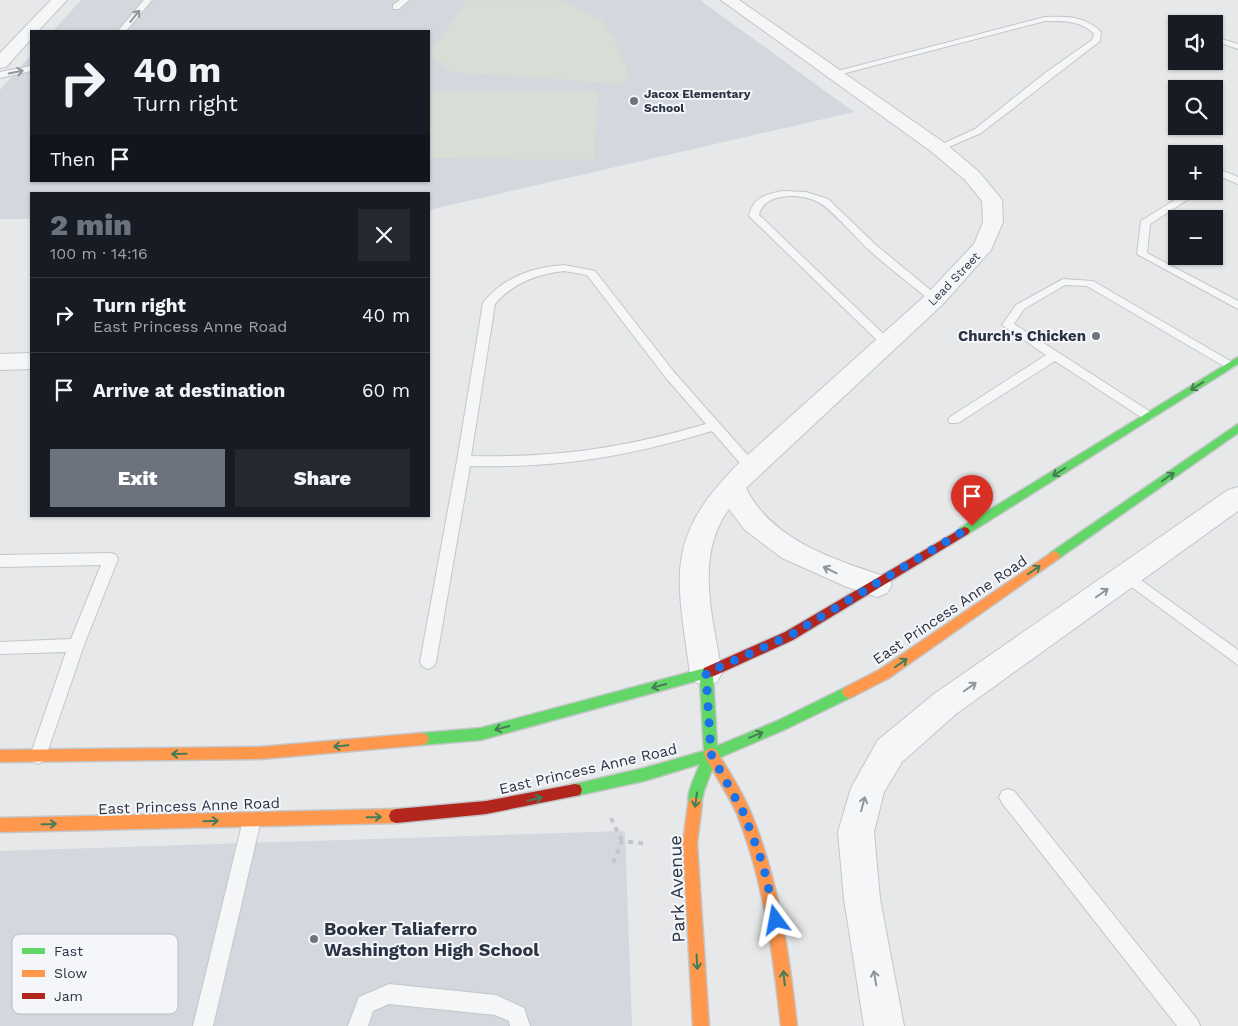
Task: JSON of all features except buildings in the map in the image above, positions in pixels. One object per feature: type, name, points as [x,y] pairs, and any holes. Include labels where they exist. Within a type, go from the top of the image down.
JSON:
[{"type":"main road","points":[[0,756],[260,753],[480,734],[706,673],[789,636],[876,585],[1234,363]]},
{"type":"main road","name":"East Princess Anne Road","points":[[0,825],[426,815],[522,802],[645,774],[711,754],[801,717],[884,674],[1238,428]]},
{"type":"main road","name":"Park Avenue","points":[[701,1026],[690,842],[697,791],[711,754],[706,673]]},
{"type":"main road","name":"Park Avenue","points":[[711,754],[743,812],[763,865],[780,939],[789,1026]]},
{"type":"street","points":[[30,30],[58,0]]},
{"type":"street","name":"Lead Street","points":[[706,673],[694,586],[695,557],[704,524],[741,476],[935,299],[984,246],[993,222],[992,200],[972,176],[938,148],[729,0]]},
{"type":"street","points":[[0,63],[30,30]]},
{"type":"street","points":[[0,362],[30,362]]},
{"type":"street","points":[[741,476],[737,502],[763,530],[797,554],[837,573],[876,585]]},
{"type":"street","points":[[884,1026],[862,899],[856,832],[868,788],[890,751],[945,704],[1238,497]]},
{"type":"lane","points":[[123,30],[148,0]]},
{"type":"lane","points":[[396,8],[405,0]]},
{"type":"lane","points":[[834,73],[1046,19],[1086,23],[1093,26],[1098,34],[1096,41],[978,131],[938,148]]},
{"type":"lane","points":[[1224,41],[1238,47]]},
{"type":"lane","points":[[0,75],[30,69]]},
{"type":"lane","points":[[1223,174],[1238,181]]},
{"type":"lane","points":[[887,343],[754,216],[754,209],[758,203],[768,197],[785,194],[815,196],[824,201],[873,248],[935,299]]},
{"type":"lane","points":[[1182,200],[1145,224],[1142,254],[1238,306]]},
{"type":"lane","points":[[428,662],[464,461],[489,303],[498,291],[509,283],[539,272],[566,267],[580,268],[591,273],[670,375],[713,426],[741,476]]},
{"type":"lane","points":[[1148,416],[1008,325],[1020,307],[1063,282],[1089,283],[1234,363]]},
{"type":"lane","points":[[954,420],[1055,355]]},
{"type":"lane","points":[[464,461],[528,462],[592,456],[652,444],[713,426]]},
{"type":"lane","points":[[0,561],[111,559],[76,645],[38,756]]},
{"type":"lane","points":[[1127,576],[1238,659]]},
{"type":"lane","points":[[0,648],[76,645]]},
{"type":"lane","points":[[1008,796],[1190,1026]]},
{"type":"lane","points":[[203,1026],[252,820]]},
{"type":"lane","points":[[358,1026],[366,1004],[389,994],[496,1005],[517,1015],[520,1026]]},
{"type":"path","points":[[609,813],[622,841],[613,863]]},
{"type":"path","points":[[622,841],[648,844]]},
{"type":"shaded area","name":"Jacox Elementary School","points":[[81,0],[700,0],[854,112],[430,210],[430,192],[30,192],[30,219],[0,219],[0,90],[30,56],[30,182],[430,182],[430,30],[54,30]]},
{"type":"shaded area","points":[[467,0],[565,1],[602,21],[616,41],[628,73],[623,84],[451,72],[430,55]]},
{"type":"shaded area","points":[[430,91],[598,92],[594,160],[430,158]]},
{"type":"shaded area","name":"Booker Taliaferro Washington High School","points":[[625,831],[632,1026],[0,1026],[0,851]]},
{"type":"traffic: fast","points":[[964,531],[1238,360]]},
{"type":"traffic: fast","points":[[1054,556],[1238,428]]},
{"type":"traffic: fast","points":[[422,739],[481,734],[709,672]]},
{"type":"traffic: fast","points":[[695,804],[697,791],[711,754],[706,673]]},
{"type":"traffic: fast","points":[[575,790],[661,770],[712,754],[781,725],[849,692]]},
{"type":"traffic: slow","points":[[849,692],[884,674],[1054,556]]},
{"type":"traffic: slow","points":[[0,756],[260,753],[422,739]]},
{"type":"traffic: slow","points":[[711,754],[744,814],[762,866],[779,945],[789,1026]]},
{"type":"traffic: slow","points":[[695,804],[690,843],[701,1026]]},
{"type":"traffic: slow","points":[[0,825],[396,816]]},
{"type":"traffic: jam","points":[[709,672],[789,636],[964,531]]},
{"type":"traffic: jam","points":[[396,816],[486,808],[575,790]]},
{"type":"place","name":"Jacox Elementary School","points":[[634,101]]},
{"type":"place","name":"Church's Chicken","points":[[1096,336]]},
{"type":"place","name":"Booker Taliaferro Washington High School","points":[[314,939]]},
{"type":"route","points":[[776,920],[763,865],[754,840],[743,812],[711,754],[706,673],[789,636],[972,526]]}]
